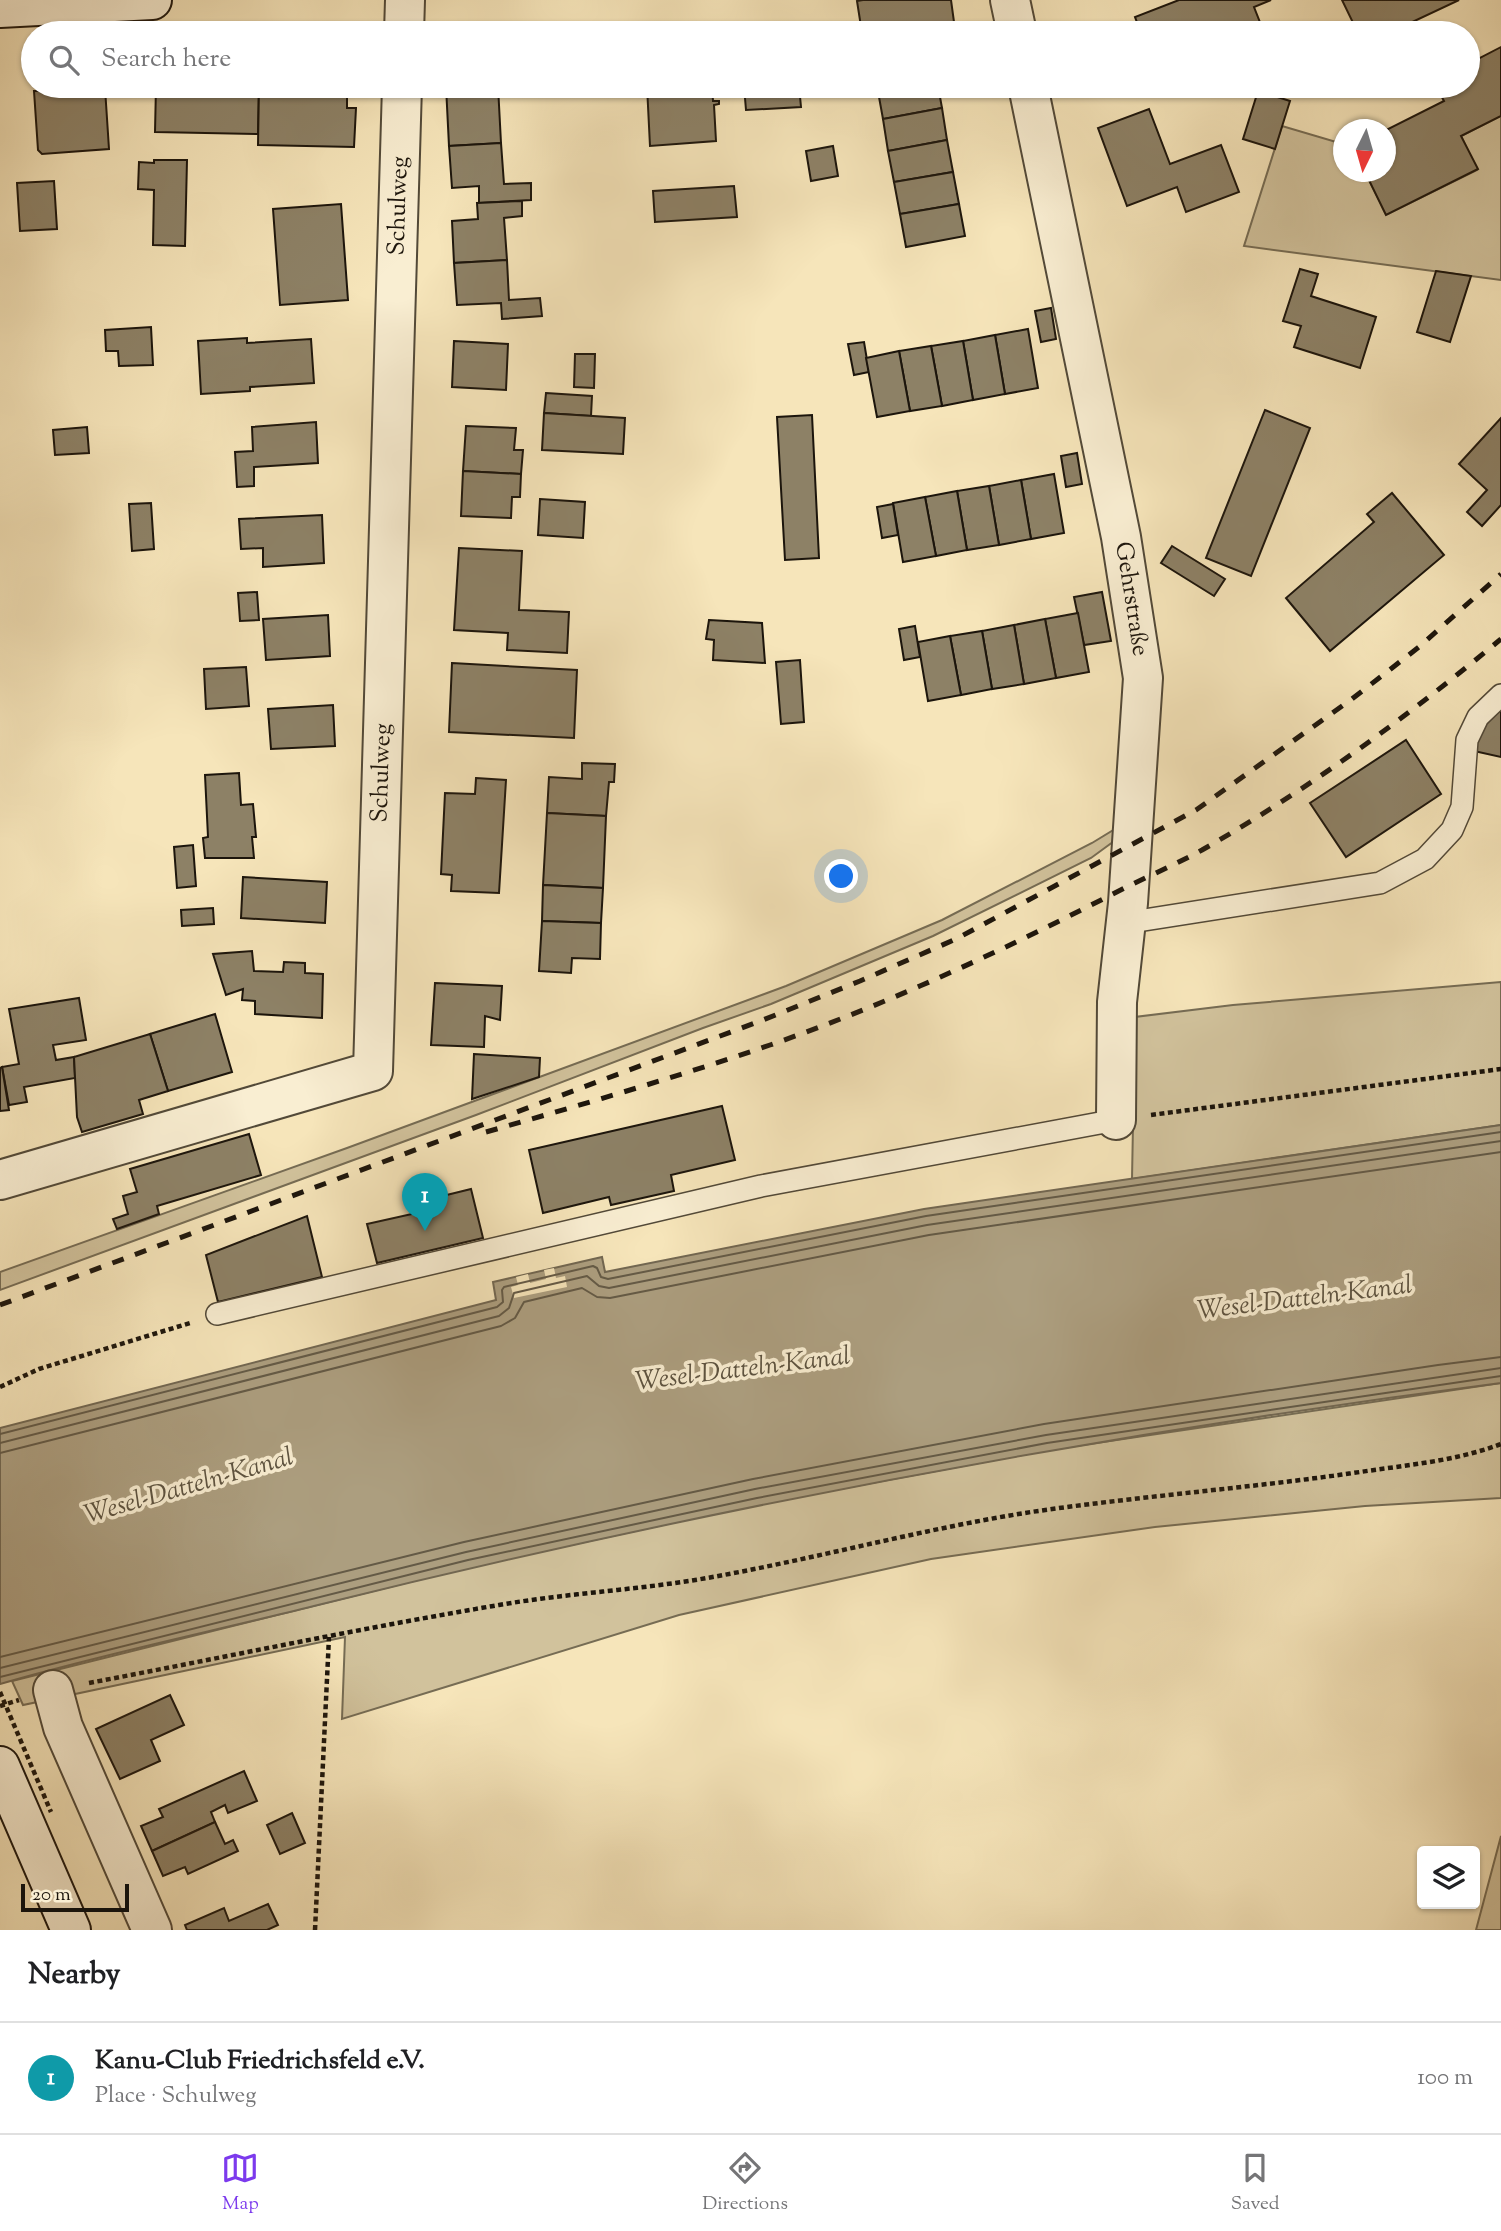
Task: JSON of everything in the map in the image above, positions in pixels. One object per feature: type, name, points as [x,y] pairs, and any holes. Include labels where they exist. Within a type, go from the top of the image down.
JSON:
[{"type":"street","points":[[0,8],[152,0]]},
{"type":"street","points":[[404,21],[405,0]]},
{"type":"street","points":[[1010,0],[1014,21]]},
{"type":"street","name":"Schulweg","points":[[0,1180],[373,1070],[402,98]]},
{"type":"street","name":"Gehrstraße","points":[[1030,98],[1121,537],[1143,678],[1117,1002],[1116,1120]]},
{"type":"street","points":[[53,1690],[63,1727],[152,1930]]},
{"type":"street","points":[[0,1766],[37,1817],[71,1930]]},
{"type":"lane","points":[[1125,923],[1380,883],[1425,859],[1452,830],[1462,807],[1467,740],[1472,728],[1478,717],[1501,695]]},
{"type":"lane","points":[[217,1314],[761,1186],[1116,1120]]},
{"type":"path","points":[[1116,1120],[1501,1069]]},
{"type":"path","points":[[0,1387],[39,1369],[217,1314]]},
{"type":"path","points":[[53,1690],[501,1605],[709,1578],[996,1518],[1110,1500],[1278,1484],[1476,1454],[1501,1444]]},
{"type":"path","points":[[315,1930],[329,1637]]},
{"type":"path","points":[[0,1692],[37,1817]]},
{"type":"shaded area","points":[[1501,116],[1501,280],[1244,246],[1282,126],[1333,141],[1333,182],[1370,182],[1386,215],[1477,170],[1461,136]]},
{"type":"shaded area","points":[[1120,826],[1121,836],[1091,858],[933,936],[771,1004],[0,1290],[0,1272],[347,1148],[786,986],[942,920]]},
{"type":"shaded area","points":[[1501,982],[1501,1125],[1132,1179],[1135,1017],[1233,1005]]},
{"type":"shaded area","points":[[1501,1383],[1501,1498],[1365,1506],[1155,1527],[931,1559],[679,1615],[342,1719],[345,1637],[23,1705],[12,1681],[470,1567],[759,1504],[1049,1450]]},
{"type":"shaded area","points":[[1501,1836],[1501,1930],[1476,1930]]},
{"type":"water","name":"Wesel-Datteln-Kanal","points":[[1501,1125],[1501,1383],[1351,1403],[1053,1450],[756,1506],[461,1571],[117,1653],[0,1684],[0,1428],[496,1300],[493,1282],[602,1257],[605,1272],[924,1209]]},
{"type":"pier","points":[[554,1268],[556,1278],[565,1276],[567,1287],[514,1298],[511,1287],[518,1285],[516,1277],[528,1274],[530,1283],[546,1279],[544,1270]]},
{"type":"building","points":[[951,0],[954,21],[860,21],[857,1]]},
{"type":"building","points":[[1179,0],[1271,0],[1254,7],[1259,21],[1136,21],[1135,17]]},
{"type":"building","points":[[1342,0],[1459,0],[1414,21],[1352,21]]},
{"type":"building","points":[[1501,47],[1501,116],[1461,136],[1478,169],[1386,215],[1370,182],[1396,182],[1396,125],[1444,101],[1442,98],[1480,98],[1480,58]]},
{"type":"building","points":[[34,98],[106,98],[109,149],[42,154],[38,150]]},
{"type":"building","points":[[156,98],[259,98],[258,134],[155,132]]},
{"type":"building","points":[[259,98],[347,98],[347,108],[356,108],[354,147],[258,145]]},
{"type":"building","points":[[447,98],[499,98],[501,143],[449,146]]},
{"type":"building","points":[[648,98],[713,98],[713,101],[719,101],[719,104],[714,105],[716,141],[650,146]]},
{"type":"building","points":[[745,98],[800,98],[801,107],[746,110]]},
{"type":"building","points":[[879,98],[940,98],[942,108],[883,119]]},
{"type":"building","points":[[1256,98],[1280,98],[1290,101],[1275,149],[1243,139]]},
{"type":"building","points":[[942,108],[947,140],[888,151],[883,119]]},
{"type":"building","points":[[1149,109],[1170,164],[1221,145],[1239,192],[1186,212],[1177,187],[1127,206],[1098,128]]},
{"type":"building","points":[[947,140],[953,172],[894,182],[888,151]]},
{"type":"building","points":[[501,143],[504,184],[531,183],[531,200],[479,203],[479,186],[452,188],[449,146]]},
{"type":"building","points":[[833,146],[838,176],[811,181],[806,151]]},
{"type":"building","points":[[154,160],[187,160],[185,246],[153,245],[154,190],[138,189],[139,162],[154,163]]},
{"type":"building","points":[[953,172],[959,204],[900,214],[894,182]]},
{"type":"building","points":[[54,181],[57,229],[20,231],[17,183]]},
{"type":"building","points":[[734,186],[737,217],[655,222],[653,191]]},
{"type":"building","points":[[522,201],[522,216],[504,218],[507,260],[454,263],[452,221],[478,219],[477,203]]},
{"type":"building","points":[[341,204],[348,300],[280,305],[273,209]]},
{"type":"building","points":[[959,204],[965,236],[906,247],[900,214]]},
{"type":"building","points":[[507,260],[509,300],[540,298],[542,316],[502,319],[501,303],[457,305],[454,263]]},
{"type":"building","points":[[1300,269],[1318,274],[1311,296],[1376,317],[1360,368],[1294,347],[1301,326],[1283,321]]},
{"type":"building","points":[[1436,271],[1471,276],[1450,342],[1417,332]]},
{"type":"building","points":[[1051,308],[1056,339],[1041,342],[1035,311]]},
{"type":"building","points":[[151,327],[153,365],[119,366],[118,351],[106,351],[105,330]]},
{"type":"building","points":[[1028,329],[1038,388],[1005,394],[995,335]]},
{"type":"building","points":[[995,335],[1005,394],[973,400],[963,341]]},
{"type":"building","points":[[247,338],[247,343],[311,339],[314,383],[250,387],[250,391],[201,394],[198,341]]},
{"type":"building","points":[[454,341],[508,344],[506,390],[452,387]]},
{"type":"building","points":[[963,341],[973,400],[942,406],[931,346]]},
{"type":"building","points":[[864,342],[869,372],[854,375],[848,344]]},
{"type":"building","points":[[931,346],[942,406],[910,411],[899,351]]},
{"type":"building","points":[[899,351],[910,411],[877,417],[866,358]]},
{"type":"building","points":[[575,354],[595,354],[594,388],[574,387]]},
{"type":"building","points":[[546,393],[592,396],[591,416],[544,413]]},
{"type":"building","points":[[1265,410],[1310,428],[1251,576],[1206,558]]},
{"type":"building","points":[[544,413],[625,418],[623,454],[542,450]]},
{"type":"building","points":[[812,415],[819,558],[785,560],[777,417]]},
{"type":"building","points":[[1501,418],[1501,505],[1482,526],[1467,512],[1487,490],[1459,464]]},
{"type":"building","points":[[316,422],[318,463],[254,467],[254,486],[237,487],[235,452],[253,451],[252,427]]},
{"type":"building","points":[[466,426],[516,428],[514,450],[523,450],[521,474],[463,471]]},
{"type":"building","points":[[87,427],[89,453],[55,455],[53,430]]},
{"type":"building","points":[[1077,453],[1082,484],[1066,487],[1061,456]]},
{"type":"building","points":[[463,471],[521,474],[520,497],[512,497],[511,518],[461,516]]},
{"type":"building","points":[[1054,474],[1064,533],[1031,539],[1021,480]]},
{"type":"building","points":[[1021,480],[1031,539],[999,545],[989,486]]},
{"type":"building","points":[[989,486],[999,545],[967,550],[957,491]]},
{"type":"building","points":[[957,491],[967,550],[936,556],[925,497]]},
{"type":"building","points":[[1392,493],[1444,555],[1330,651],[1286,598],[1374,522],[1367,514]]},
{"type":"building","points":[[925,497],[936,556],[903,562],[893,503]]},
{"type":"building","points":[[540,499],[585,502],[583,538],[538,535]]},
{"type":"building","points":[[151,503],[154,549],[132,551],[129,504]]},
{"type":"building","points":[[893,504],[898,535],[882,538],[877,507]]},
{"type":"building","points":[[322,515],[324,563],[263,567],[263,548],[241,549],[239,519]]},
{"type":"building","points":[[1172,546],[1225,579],[1214,596],[1161,563]]},
{"type":"building","points":[[459,548],[522,551],[519,610],[569,612],[567,653],[507,650],[508,633],[454,630]]},
{"type":"building","points":[[257,592],[259,620],[240,621],[238,593]]},
{"type":"building","points":[[1102,592],[1111,641],[1084,645],[1074,597]]},
{"type":"building","points":[[1078,613],[1089,672],[1056,678],[1045,619]]},
{"type":"building","points":[[328,615],[330,656],[266,660],[263,619]]},
{"type":"building","points":[[1045,619],[1056,678],[1024,684],[1014,625]]},
{"type":"building","points":[[709,620],[762,623],[765,663],[713,660],[714,640],[706,639]]},
{"type":"building","points":[[1014,625],[1024,684],[992,689],[982,631]]},
{"type":"building","points":[[915,626],[920,657],[904,660],[899,629]]},
{"type":"building","points":[[982,631],[992,689],[961,695],[950,636]]},
{"type":"building","points":[[950,636],[961,695],[928,701],[918,642]]},
{"type":"building","points":[[800,660],[804,722],[781,724],[776,662]]},
{"type":"building","points":[[452,663],[577,670],[574,738],[449,732]]},
{"type":"building","points":[[246,667],[249,706],[206,709],[204,669]]},
{"type":"building","points":[[333,705],[335,746],[271,749],[268,709]]},
{"type":"building","points":[[1501,707],[1501,757],[1474,751],[1481,724]]},
{"type":"building","points":[[1406,740],[1441,794],[1346,857],[1310,803]]},
{"type":"building","points":[[582,763],[615,764],[614,782],[609,782],[606,816],[547,813],[549,777],[582,779]]},
{"type":"building","points":[[239,773],[241,805],[253,804],[256,837],[252,837],[254,858],[205,858],[203,838],[208,837],[205,775]]},
{"type":"building","points":[[476,778],[506,780],[499,893],[451,891],[452,875],[441,874],[445,793],[475,794]]},
{"type":"building","points":[[547,813],[606,816],[603,888],[543,885]]},
{"type":"building","points":[[193,845],[196,886],[177,888],[174,847]]},
{"type":"building","points":[[243,877],[327,882],[325,923],[241,918]]},
{"type":"building","points":[[543,885],[603,888],[601,923],[542,921]]},
{"type":"building","points":[[213,908],[214,924],[182,926],[181,910]]},
{"type":"building","points":[[542,921],[601,923],[600,959],[572,958],[571,973],[539,971]]},
{"type":"building","points":[[252,951],[254,971],[283,972],[284,962],[305,963],[305,973],[323,974],[322,1018],[255,1014],[255,1001],[242,1000],[243,989],[226,995],[213,954]]},
{"type":"building","points":[[435,983],[502,986],[500,1020],[485,1016],[484,1047],[431,1045]]},
{"type":"building","points":[[79,998],[86,1040],[53,1045],[56,1060],[74,1057],[75,1078],[24,1087],[27,1102],[9,1105],[2,1067],[19,1064],[9,1009]]},
{"type":"building","points":[[215,1014],[232,1072],[168,1091],[150,1034]]},
{"type":"building","points":[[150,1034],[168,1091],[139,1100],[143,1114],[82,1132],[77,1117],[74,1057]]},
{"type":"building","points":[[474,1054],[540,1058],[539,1077],[472,1099]]},
{"type":"building","points":[[2,1067],[9,1110],[0,1111],[0,1068]]},
{"type":"building","points":[[722,1106],[735,1160],[671,1175],[674,1191],[611,1205],[609,1197],[543,1213],[529,1150]]},
{"type":"building","points":[[249,1134],[261,1175],[157,1206],[159,1214],[117,1229],[113,1219],[128,1214],[123,1196],[137,1192],[130,1169]]},
{"type":"building","points":[[471,1189],[483,1238],[377,1263],[367,1224],[412,1214],[410,1204]]},
{"type":"building","points":[[307,1216],[322,1277],[218,1302],[206,1255]]},
{"type":"building","points":[[170,1695],[184,1725],[151,1740],[160,1761],[120,1779],[96,1729]]},
{"type":"building","points":[[244,1771],[257,1801],[228,1813],[225,1805],[211,1812],[215,1822],[152,1851],[141,1826],[163,1817],[159,1809]]},
{"type":"building","points":[[292,1813],[305,1843],[280,1854],[267,1825]]},
{"type":"building","points":[[215,1822],[225,1844],[233,1840],[238,1851],[188,1874],[185,1867],[163,1876],[152,1851]]},
{"type":"building","points":[[268,1904],[278,1925],[267,1930],[187,1930],[185,1925],[224,1908],[229,1921]]},
{"type":"railway","points":[[0,1305],[763,1020],[956,939],[1196,810],[1352,699],[1419,647],[1501,574]]},
{"type":"railway","points":[[486,1132],[770,1045],[898,995],[1023,939],[1190,856],[1242,827],[1393,724],[1501,639]]},
{"type":"place","name":"Kanu-Club Friedrichsfeld e.V.","points":[[425,1231]]}]
